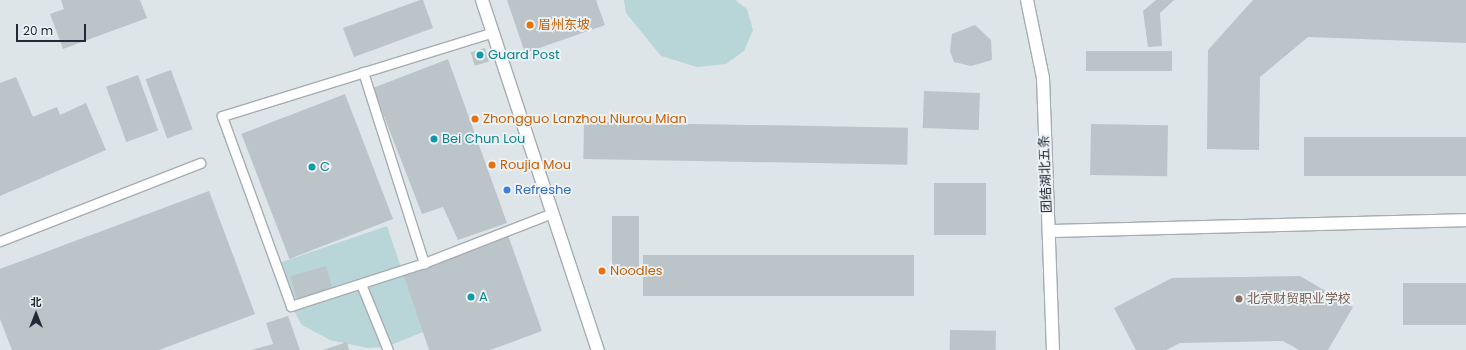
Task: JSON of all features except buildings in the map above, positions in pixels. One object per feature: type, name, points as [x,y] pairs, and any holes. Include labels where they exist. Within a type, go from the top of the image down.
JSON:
[{"type":"street","points":[[482,0],[598,350]]},
{"type":"street","name":"团结湖北五条","points":[[1027,0],[1043,78],[1053,350]]},
{"type":"street","points":[[1048,231],[1466,220]]},
{"type":"lane","points":[[493,32],[222,116],[291,306],[424,262],[552,213]]},
{"type":"lane","points":[[363,72],[424,262]]},
{"type":"lane","points":[[0,241],[200,163]]},
{"type":"lane","points":[[361,284],[388,350]]},
{"type":"shaded area","points":[[624,0],[735,0],[747,9],[753,30],[744,51],[726,64],[697,67],[661,56],[626,13]]},
{"type":"shaded area","points":[[387,226],[423,332],[386,347],[368,348],[330,340],[302,325],[291,306],[276,264]]},
{"type":"place","name":"眉州东坡","points":[[530,25]]},
{"type":"place","name":"Guard Post","points":[[480,55]]},
{"type":"place","name":"Zhongguo Lanzhou Niurou Mian","points":[[475,119]]},
{"type":"place","name":"Bei Chun Lou","points":[[434,139]]},
{"type":"place","name":"Roujia Mou","points":[[492,165]]},
{"type":"place","name":"C","points":[[312,167]]},
{"type":"place","name":"Refreshe","points":[[507,190]]},
{"type":"place","name":"Noodles","points":[[602,271]]},
{"type":"place","name":"A","points":[[471,297]]},
{"type":"place","name":"北京财贸职业学校","points":[[1239,299]]}]
